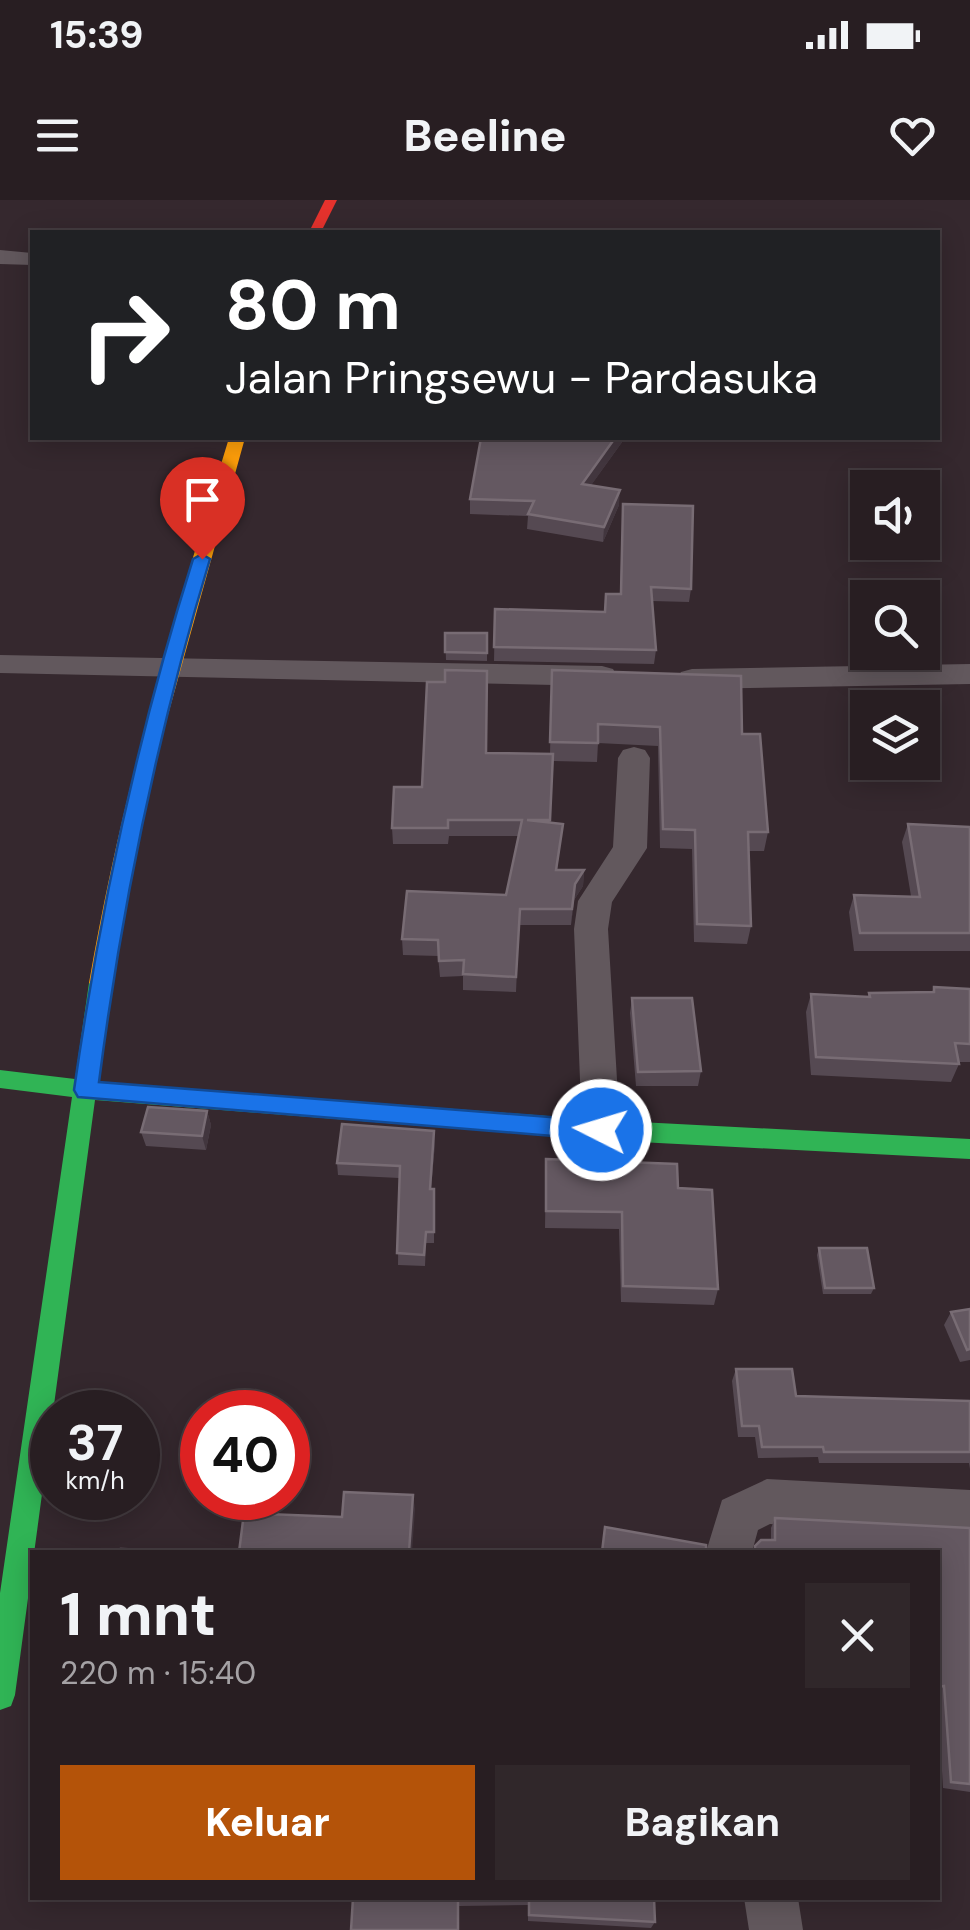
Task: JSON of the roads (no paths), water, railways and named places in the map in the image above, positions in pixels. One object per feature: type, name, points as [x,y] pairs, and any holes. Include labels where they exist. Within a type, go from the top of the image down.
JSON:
[{"type":"main road","points":[[316,230],[331,200]]},
{"type":"main road","points":[[0,1695],[104,958],[168,668],[236,440]]},
{"type":"main road","points":[[0,1079],[86,1090],[601,1130],[970,1149]]},
{"type":"street","points":[[0,257],[30,259]]},
{"type":"street","points":[[0,664],[649,678],[970,674]]},
{"type":"street","points":[[601,1130],[591,929],[595,901],[630,848],[634,758]]},
{"type":"street","points":[[730,1550],[738,1516],[767,1501],[970,1513]]},
{"type":"street","points":[[770,1900],[776,1930]]}]
